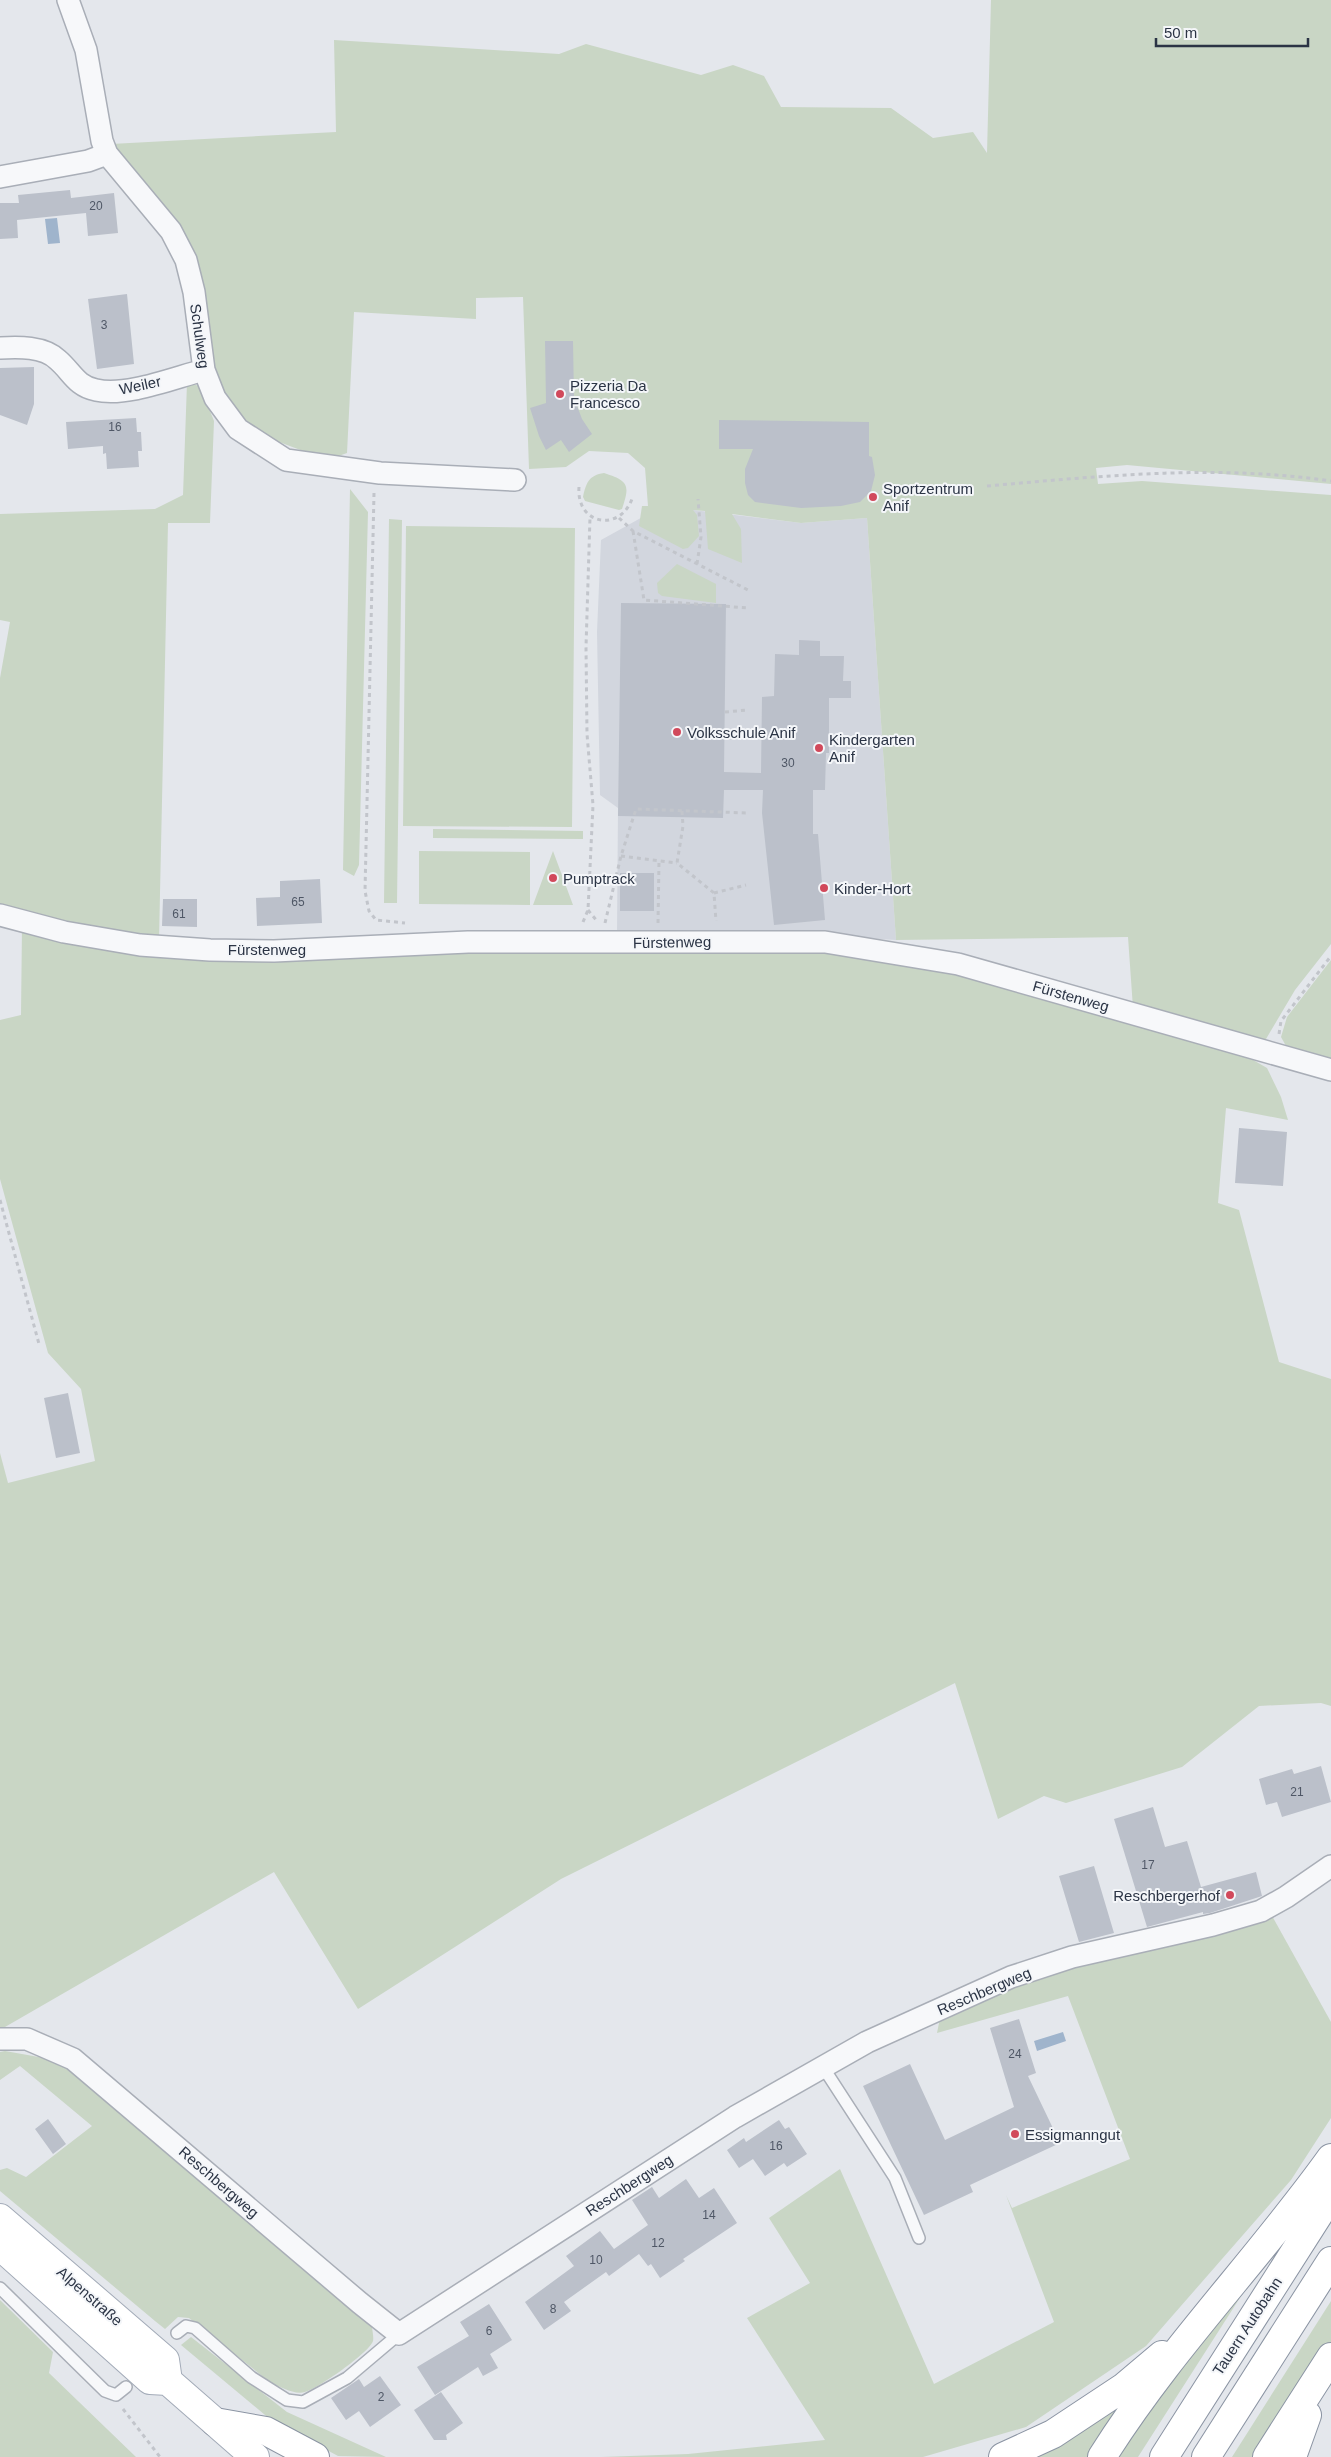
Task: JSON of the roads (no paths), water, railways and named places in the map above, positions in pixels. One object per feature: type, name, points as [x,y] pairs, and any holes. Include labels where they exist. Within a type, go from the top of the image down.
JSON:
[{"type":"main road","points":[[1102,2457],[1197,2325],[1305,2193],[1331,2158]]},
{"type":"main road","name":"Tauern Autobahn","points":[[1164,2457],[1331,2195]]},
{"type":"main road","name":"Alpenstraße","points":[[0,2218],[165,2360],[168,2381]]},
{"type":"main road","name":"Alpenstraße","points":[[0,2246],[150,2380],[168,2381],[255,2457]]},
{"type":"main road","points":[[1206,2457],[1331,2261]]},
{"type":"main road","points":[[1003,2457],[1053,2434],[1124,2387],[1197,2325]]},
{"type":"main road","points":[[1267,2457],[1324,2367]]},
{"type":"main road","points":[[1292,2457],[1324,2367]]},
{"type":"main road","points":[[215,2422],[266,2431],[315,2457]]},
{"type":"street","name":"Schulweg","points":[[68,0],[86,50],[102,141],[107,154],[171,231],[186,260],[194,292],[204,370],[215,398],[238,429],[286,460],[375,473],[515,480]]},
{"type":"street","points":[[0,177],[88,161],[107,154]]},
{"type":"street","name":"Weiler","points":[[0,348],[40,350],[58,359],[77,383],[96,390],[122,391],[204,370]]},
{"type":"street","name":"Fürstenweg","points":[[0,915],[64,932],[140,945],[210,950],[274,951],[475,942],[825,942],[958,964],[1331,1070]]},
{"type":"street","name":"Reschbergweg","points":[[0,2040],[26,2039],[73,2059],[360,2303],[400,2334],[735,2117],[867,2042],[1011,1977],[1072,1957],[1213,1925],[1261,1911],[1286,1897],[1331,1866]]},
{"type":"lane","points":[[823,2067],[895,2178],[919,2238]]},
{"type":"lane","points":[[0,2288],[105,2391],[116,2395],[126,2387]]},
{"type":"lane","points":[[177,2334],[186,2326],[195,2328],[251,2377],[287,2400],[303,2402],[347,2378],[400,2334]]},
{"type":"water","points":[[57,218],[60,243],[48,244],[45,219]]},
{"type":"water","points":[[1063,2032],[1066,2041],[1037,2051],[1034,2041]]},
{"type":"place","name":"Pizzeria Da Francesco","points":[[560,394]]},
{"type":"place","name":"Sportzentrum Anif","points":[[873,497]]},
{"type":"place","name":"Volksschule Anif","points":[[677,732]]},
{"type":"place","name":"Kindergarten Anif","points":[[819,748]]},
{"type":"place","name":"Pumptrack","points":[[553,878]]},
{"type":"place","name":"Kinder-Hort","points":[[824,888]]},
{"type":"place","name":"Reschbergerhof","points":[[1230,1895]]},
{"type":"place","name":"Essigmanngut","points":[[1015,2134]]}]
